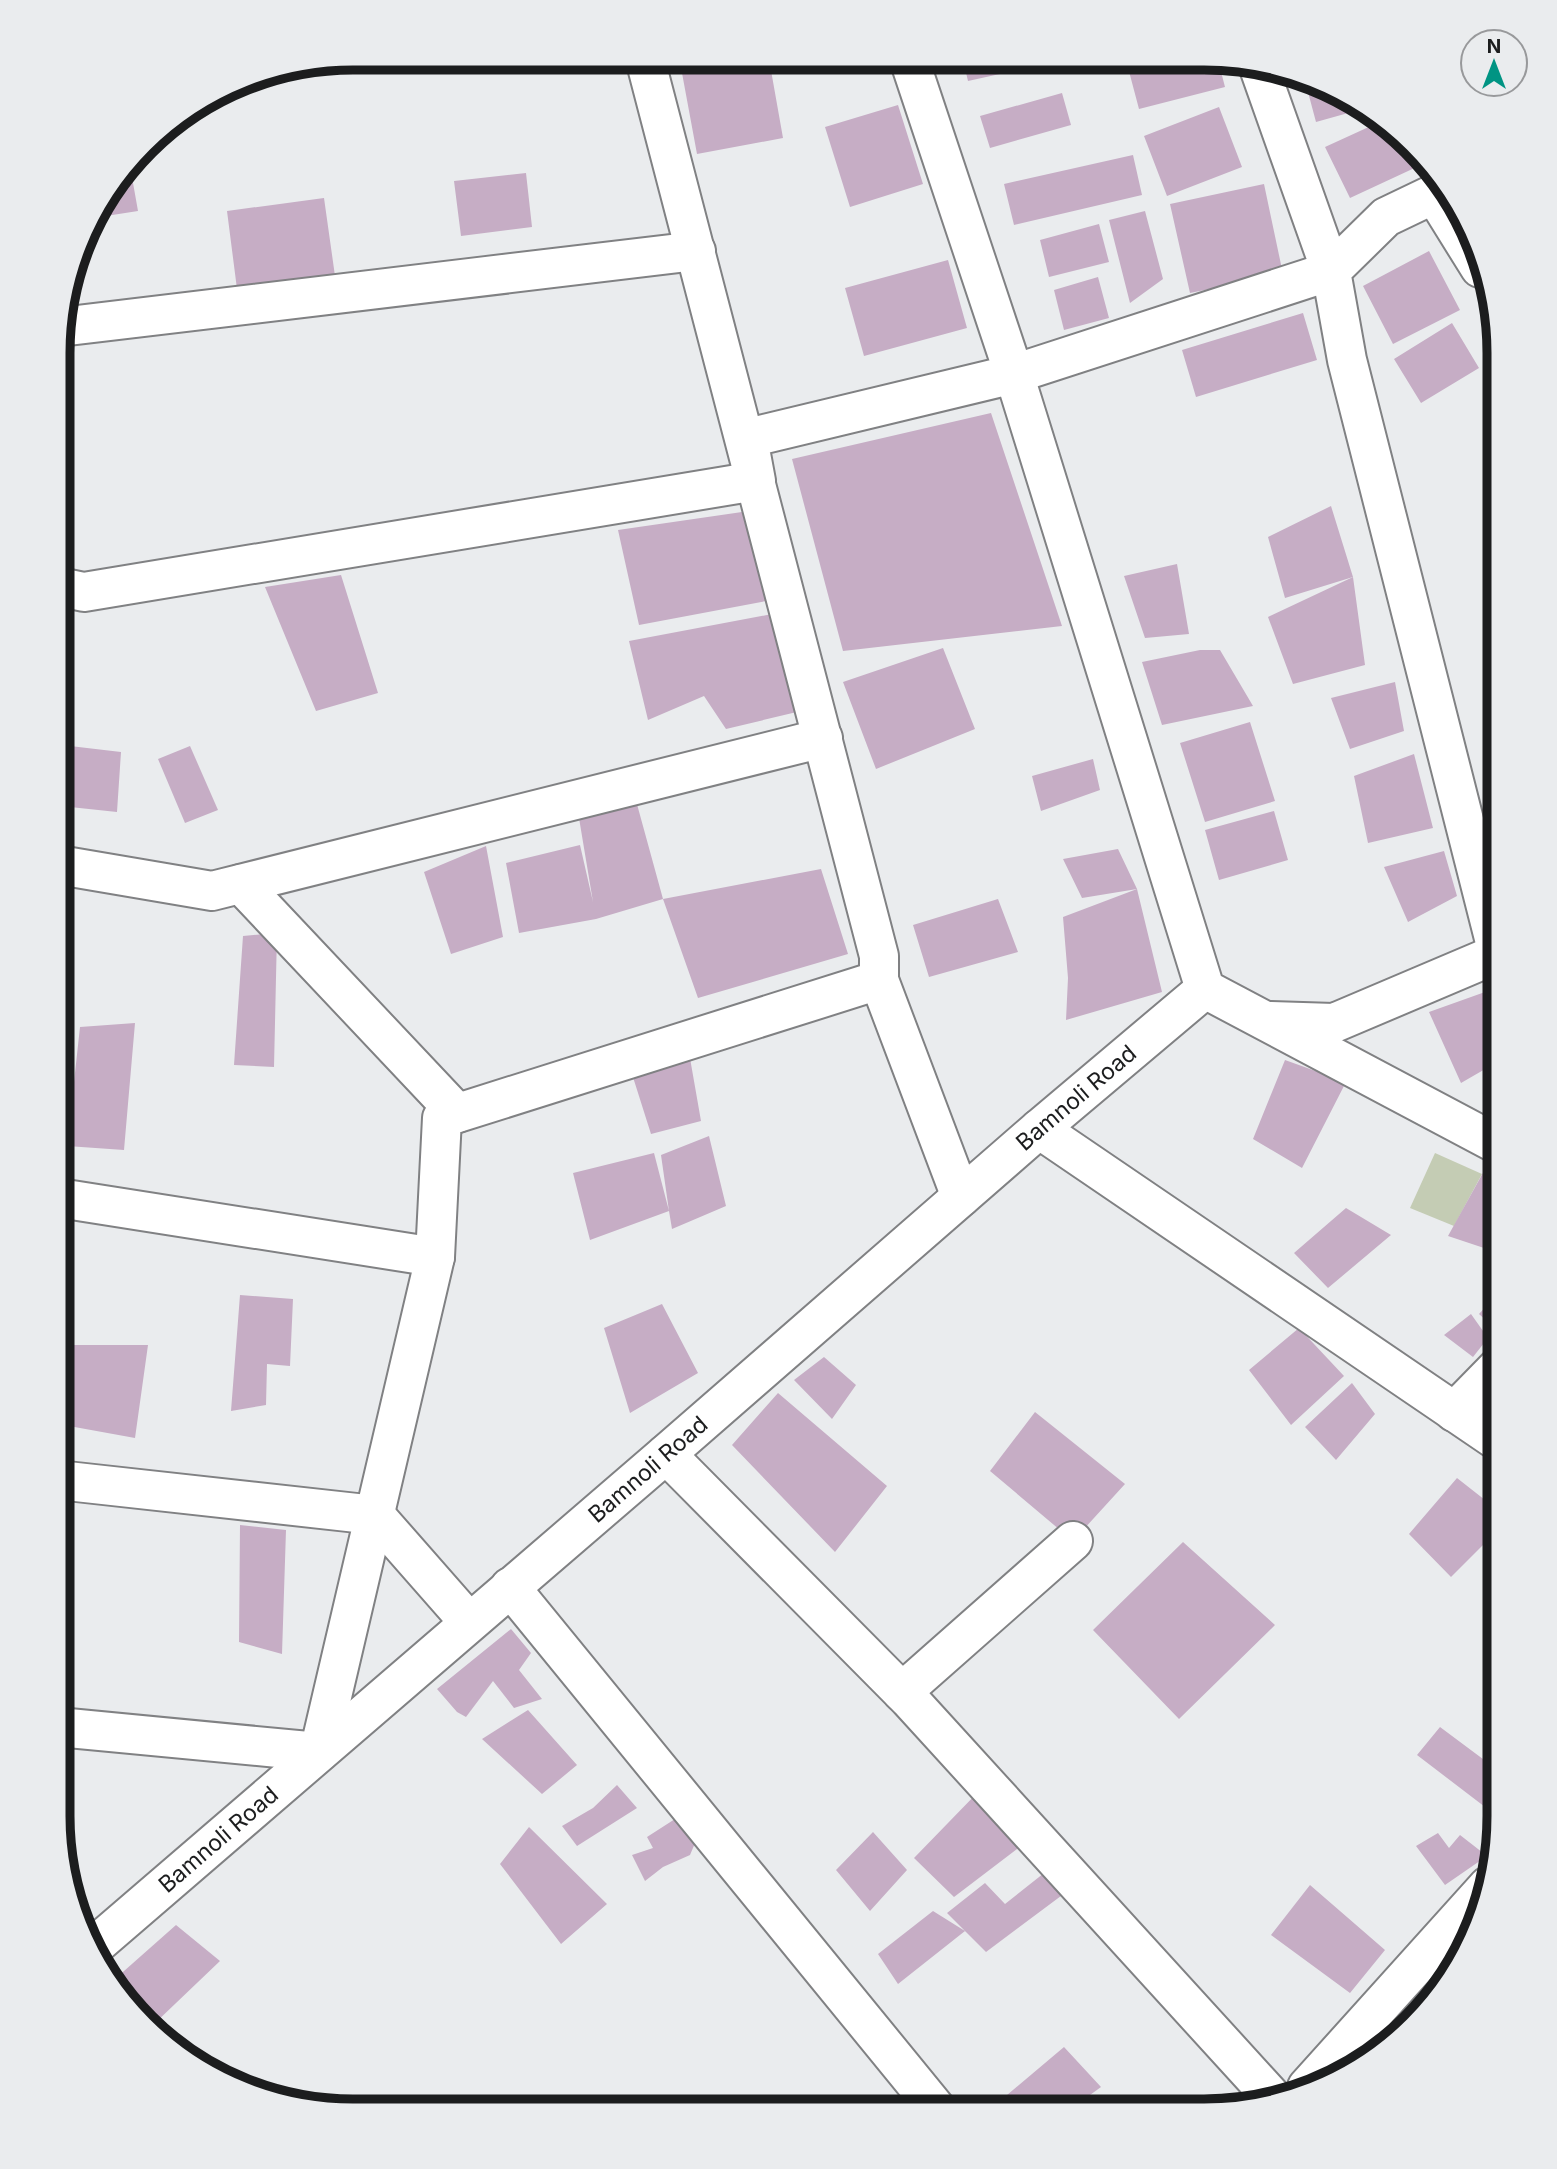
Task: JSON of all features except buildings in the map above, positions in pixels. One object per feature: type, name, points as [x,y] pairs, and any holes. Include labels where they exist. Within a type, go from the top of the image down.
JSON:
[{"type":"street","points":[[648,70],[879,956],[879,980],[961,1197]]},
{"type":"street","points":[[913,70],[1014,374],[1205,989],[1487,1139]]},
{"type":"street","points":[[1262,76],[1331,271],[1348,360],[1487,910]]},
{"type":"street","points":[[756,481],[748,438],[1014,374],[1331,271],[1386,217],[1437,193]]},
{"type":"street","points":[[1447,210],[1460,233]]},
{"type":"street","points":[[71,326],[696,251]]},
{"type":"street","points":[[70,589],[84,592],[756,481]]},
{"type":"street","points":[[70,867],[212,891],[822,738]]},
{"type":"street","points":[[241,884],[457,1113]]},
{"type":"street","points":[[1266,1021],[1334,1023],[1487,958]]},
{"type":"street","points":[[70,1728],[319,1752],[435,1257],[442,1118],[879,980]]},
{"type":"street","name":"Bamnoli Road","points":[[99,1942],[1039,1129],[1205,989]]},
{"type":"street","points":[[1039,1129],[1487,1434]]},
{"type":"street","points":[[70,1200],[435,1257]]},
{"type":"street","points":[[1454,1412],[1487,1378]]},
{"type":"street","points":[[666,1454],[902,1692],[1267,2092]]},
{"type":"street","points":[[70,1481],[375,1515],[469,1622]]},
{"type":"street","points":[[902,1692],[1073,1541]]},
{"type":"street","points":[[510,1587],[929,2099]]},
{"type":"street","points":[[1323,2072],[1434,1972],[1467,1920]]},
{"type":"green space","points":[[1435,1153],[1482,1174],[1454,1226],[1410,1208]]}]
